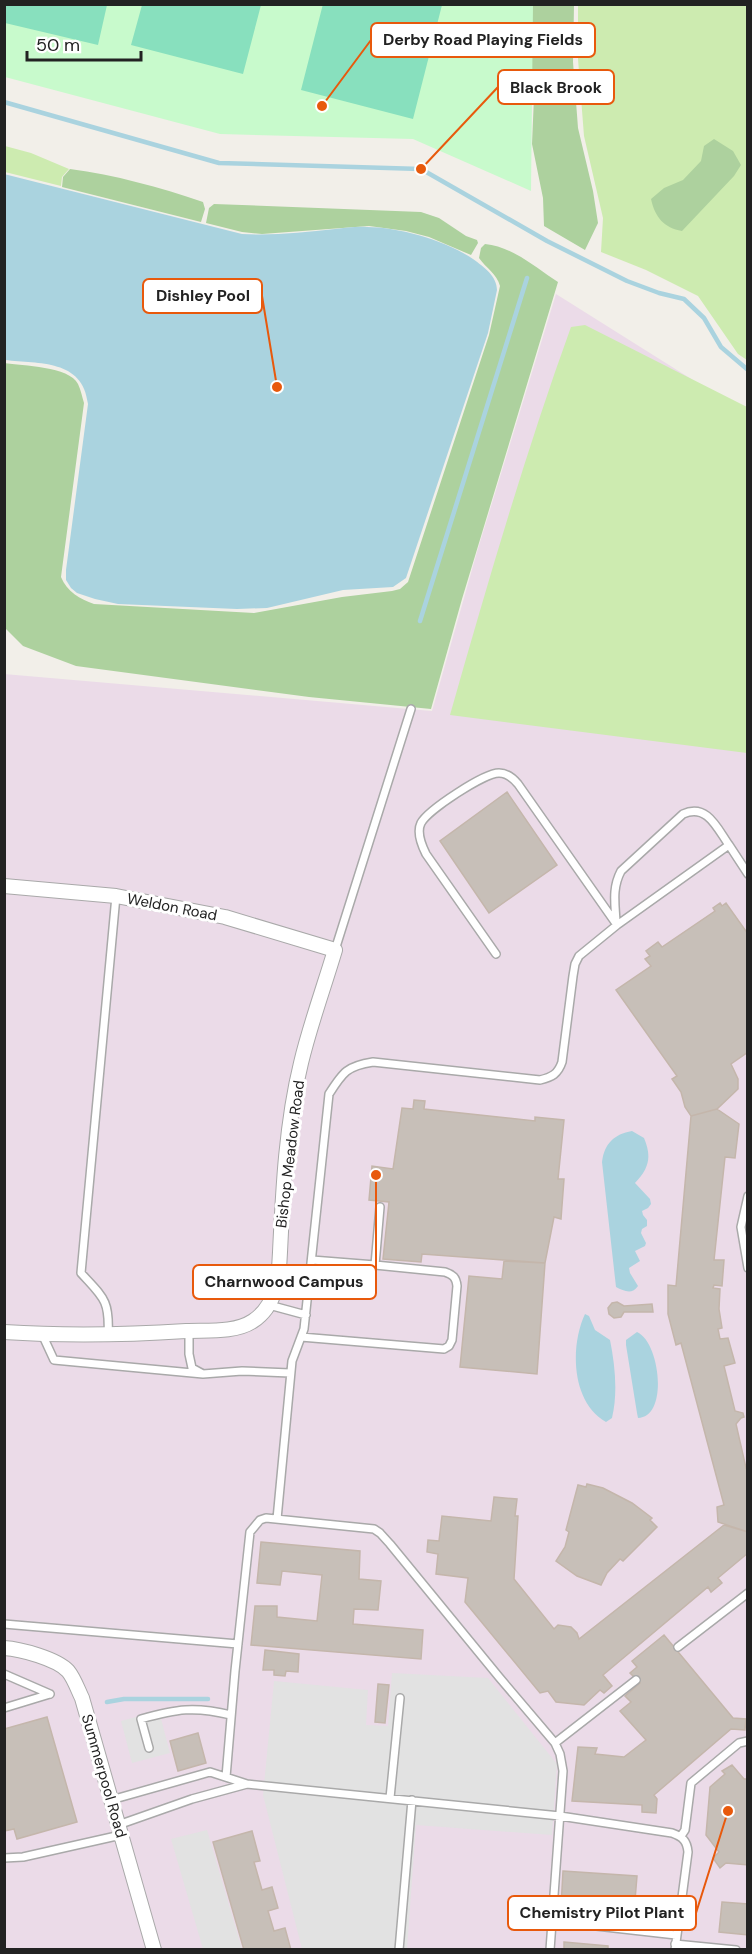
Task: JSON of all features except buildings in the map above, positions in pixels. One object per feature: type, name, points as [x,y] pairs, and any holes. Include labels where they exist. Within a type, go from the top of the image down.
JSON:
[{"type":"street","name":"Weldon Road","points":[[4,886],[116,896],[225,917],[335,950]]},
{"type":"street","name":"Bishop Meadow Road","points":[[269,1305],[277,1279],[283,1191],[301,1063],[335,950]]},
{"type":"street","points":[[4,1332],[108,1335],[231,1329],[251,1322],[269,1305]]},
{"type":"street","name":"Summerpool Road","points":[[4,1648],[46,1658],[68,1671],[82,1698],[154,1950]]},
{"type":"lane","points":[[335,950],[411,709]]},
{"type":"lane","points":[[496,954],[426,854],[421,845],[419,833],[421,823],[432,811],[488,774],[500,772],[510,776],[518,783],[616,925]]},
{"type":"lane","points":[[616,925],[615,882],[621,871],[690,810],[699,810],[706,815],[747,874]]},
{"type":"lane","points":[[277,1519],[292,1361],[304,1329],[306,1315],[329,1094],[340,1076],[356,1064],[373,1062],[540,1080],[551,1078],[559,1072],[562,1062],[575,964],[579,956],[616,925],[729,846]]},
{"type":"lane","points":[[108,1335],[110,1316],[106,1302],[81,1273],[116,896]]},
{"type":"lane","points":[[747,1196],[741,1227],[747,1268]]},
{"type":"lane","points":[[375,1265],[380,1207]]},
{"type":"lane","points":[[301,1337],[444,1349],[452,1340],[457,1286],[456,1279],[452,1275],[445,1272],[312,1260]]},
{"type":"lane","points":[[269,1305],[306,1315]]},
{"type":"lane","points":[[189,1331],[189,1354],[192,1368],[203,1374]]},
{"type":"lane","points":[[42,1334],[54,1360],[203,1374],[242,1371],[291,1374]]},
{"type":"lane","points":[[226,1778],[250,1532],[260,1520],[266,1518],[366,1527],[380,1533],[555,1743],[560,1754],[562,1770],[560,1816],[550,1950]]},
{"type":"lane","points":[[678,1647],[747,1593]]},
{"type":"lane","points":[[4,1624],[238,1644]]},
{"type":"lane","points":[[4,1674],[50,1694],[4,1708]]},
{"type":"lane","points":[[555,1743],[636,1680]]},
{"type":"lane","points":[[390,1798],[400,1698]]},
{"type":"lane","points":[[149,1748],[141,1719],[188,1708],[231,1715]]},
{"type":"lane","points":[[681,1836],[685,1830],[691,1783],[740,1743],[747,1741]]},
{"type":"lane","points":[[111,1800],[210,1772],[247,1784],[560,1816],[672,1833],[681,1836],[687,1844],[688,1852],[676,1943]]},
{"type":"lane","points":[[4,1858],[23,1857],[120,1830],[192,1799],[247,1784]]},
{"type":"lane","points":[[399,1950],[412,1800]]},
{"type":"lane","points":[[552,1921],[676,1943],[736,1950]]},
{"type":"shaded area","points":[[556,294],[747,414],[747,1949],[5,1949],[4,674],[432,711],[477,552]]},
{"type":"shaded area","points":[[392,1673],[488,1678],[557,1764],[552,1835],[416,1825],[407,1949],[302,1949],[263,1795],[274,1681],[368,1690],[366,1725],[388,1726]]},
{"type":"shaded area","points":[[159,1711],[170,1753],[132,1763],[121,1721]]},
{"type":"shaded area","points":[[207,1830],[242,1949],[203,1949],[171,1839]]},
{"type":"green space","points":[[5,4],[107,5],[98,45],[5,23]]},
{"type":"green space","points":[[323,4],[442,5],[413,119],[301,90]]},
{"type":"green space","points":[[4,5],[533,5],[531,191],[413,139],[220,134],[5,77]]},
{"type":"green space","points":[[142,5],[261,5],[243,74],[131,45]]},
{"type":"green space","points":[[524,5],[574,5],[573,62],[578,128],[598,223],[585,250],[544,226],[543,198],[532,144],[534,97]]},
{"type":"green space","points":[[578,5],[747,5],[747,360],[738,354],[698,296],[646,270],[601,252],[603,218],[584,136],[578,59]]},
{"type":"green space","points":[[714,139],[733,151],[741,165],[734,176],[682,231],[676,230],[661,221],[651,199],[664,188],[683,180],[701,161],[704,146]]},
{"type":"green space","points":[[5,146],[31,153],[69,169],[62,177],[61,186],[5,172]]},
{"type":"green space","points":[[70,169],[137,182],[203,202],[205,209],[201,222],[62,187],[63,177]]},
{"type":"green space","points":[[214,204],[421,212],[439,218],[466,236],[477,240],[478,243],[471,255],[429,237],[369,226],[262,234],[242,232],[206,223],[209,208]]},
{"type":"green space","points":[[485,244],[514,253],[558,282],[431,709],[309,697],[76,666],[23,646],[5,628],[4,363],[56,370],[73,378],[80,389],[84,403],[61,577],[70,591],[79,597],[94,604],[254,613],[400,589],[408,582],[489,335],[500,286],[494,275],[479,258],[481,248]]},
{"type":"green space","points":[[585,325],[747,407],[747,753],[450,715],[507,520],[554,375],[571,327]]},
{"type":"water","points":[[4,174],[242,234],[359,227],[393,229],[450,246],[473,259],[489,272],[495,280],[497,290],[488,333],[406,578],[393,587],[343,590],[267,608],[237,609],[118,604],[77,593],[71,588],[66,580],[66,570],[88,404],[84,389],[69,371],[45,364],[5,360]]},
{"type":"water","points":[[632,1131],[644,1138],[648,1151],[646,1167],[635,1183],[650,1199],[651,1204],[642,1211],[647,1220],[647,1226],[642,1229],[641,1233],[646,1243],[645,1246],[635,1251],[640,1261],[629,1268],[638,1286],[633,1291],[628,1291],[616,1287],[602,1162],[605,1150],[611,1141],[615,1137]]},
{"type":"water","points":[[585,1314],[589,1316],[595,1330],[610,1340],[615,1399],[612,1418],[606,1422],[594,1413],[586,1401],[577,1372],[577,1342]]},
{"type":"water","points":[[637,1332],[645,1339],[651,1350],[658,1378],[654,1406],[648,1414],[638,1418],[626,1345],[626,1340]]},
{"type":"waterway","points":[[4,102],[219,163],[421,169],[547,241],[627,281],[659,293],[684,299],[704,318],[721,347],[748,370]]},
{"type":"waterway","points":[[420,621],[527,278]]},
{"type":"waterway","points":[[107,1702],[124,1699],[208,1699]]},
{"type":"place","name":"Derby Road Playing Fields","points":[[322,106]]},
{"type":"place","name":"Black Brook","points":[[421,169]]},
{"type":"place","name":"Dishley Pool","points":[[277,387]]},
{"type":"place","name":"Charnwood Campus","points":[[376,1175]]},
{"type":"place","name":"Chemistry Pilot Plant","points":[[728,1811]]}]
